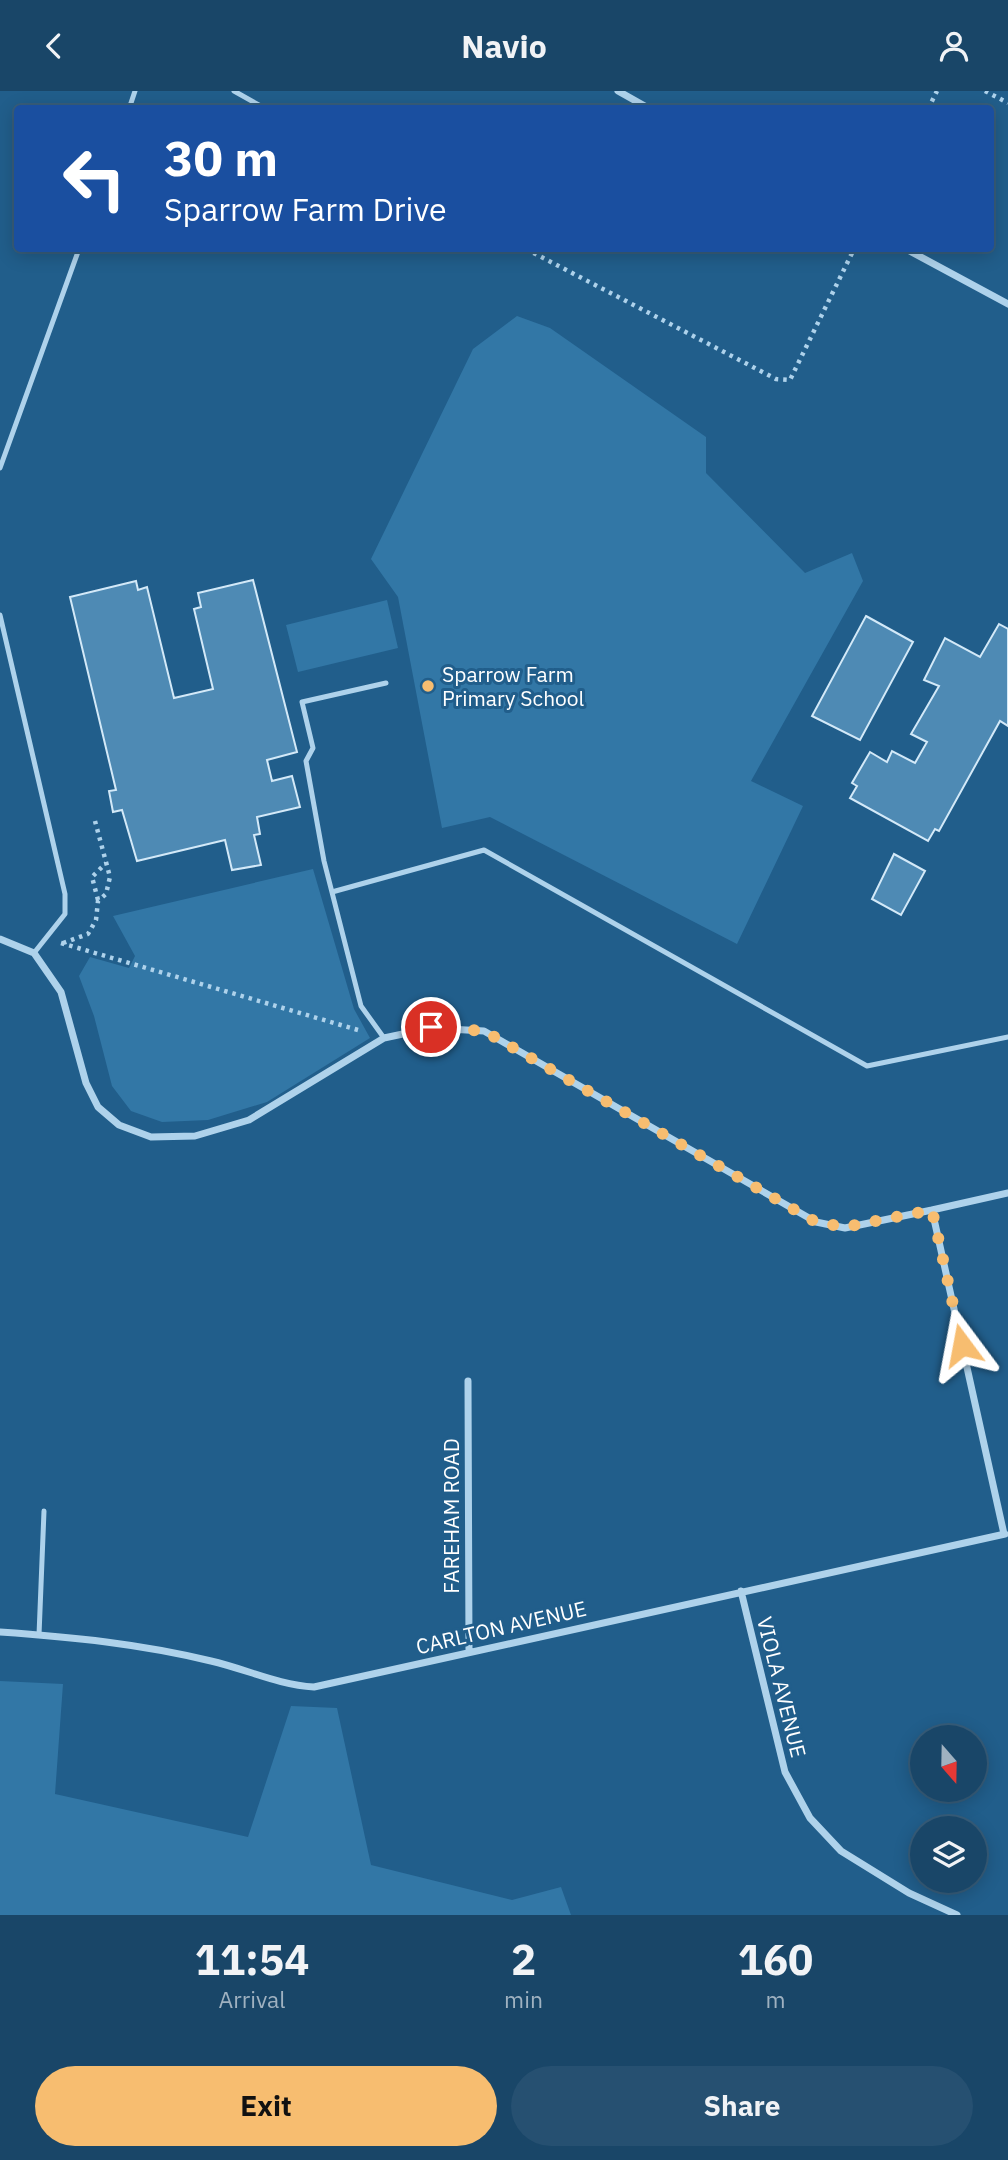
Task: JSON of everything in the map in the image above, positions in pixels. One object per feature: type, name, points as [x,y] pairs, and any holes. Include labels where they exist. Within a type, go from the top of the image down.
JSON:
[{"type":"street","points":[[618,91],[643,105]]},
{"type":"street","points":[[912,252],[1008,304]]},
{"type":"street","points":[[0,939],[34,953],[61,992],[86,1083],[99,1107],[119,1125],[151,1137],[195,1136],[249,1120],[310,1086],[384,1038],[431,1027],[484,1031],[816,1222],[845,1227],[1008,1193]]},
{"type":"street","points":[[932,1210],[1006,1533]]},
{"type":"street","name":"FAREHAM ROAD","points":[[468,1381],[469,1651]]},
{"type":"street","name":"CARLTON AVENUE","points":[[0,1632],[104,1639],[212,1661],[291,1686],[314,1687],[1006,1533]]},
{"type":"street","name":"VIOLA AVENUE","points":[[741,1591],[785,1772],[810,1818],[841,1851],[909,1893],[957,1915]]},
{"type":"lane","points":[[234,91],[259,105]]},
{"type":"lane","points":[[0,468],[78,252]]},
{"type":"lane","points":[[0,615],[65,894],[65,914],[34,953]]},
{"type":"lane","points":[[384,1038],[361,1006],[332,892],[306,761],[313,748],[302,702],[386,683]]},
{"type":"lane","points":[[332,892],[484,850],[867,1066],[1008,1037]]},
{"type":"lane","points":[[39,1635],[44,1511]]},
{"type":"path","points":[[985,91],[1008,103]]},
{"type":"path","points":[[532,252],[776,379],[790,380],[853,252]]},
{"type":"path","points":[[95,821],[110,877],[106,894],[98,901]]},
{"type":"path","points":[[34,953],[88,934],[96,920],[98,901],[92,877],[106,862]]},
{"type":"path","points":[[63,943],[384,1038]]},
{"type":"shaded area","points":[[517,316],[550,328],[706,437],[706,473],[805,573],[852,553],[863,581],[751,781],[803,806],[737,944],[490,817],[442,828],[398,597],[371,559],[473,349]]},
{"type":"shaded area","points":[[387,600],[398,648],[298,672],[286,625]]},
{"type":"shaded area","points":[[313,869],[354,1009],[370,1038],[267,1102],[208,1120],[162,1122],[131,1111],[112,1086],[94,1016],[79,976],[90,957],[129,968],[135,956],[113,916]]},
{"type":"shaded area","points":[[0,1681],[63,1684],[55,1794],[248,1837],[291,1706],[337,1708],[371,1865],[512,1900],[561,1887],[571,1915],[0,1915]]},
{"type":"building","points":[[253,580],[297,752],[267,760],[272,781],[292,776],[300,807],[257,817],[260,834],[254,835],[261,865],[232,870],[225,840],[137,861],[122,810],[113,812],[109,791],[116,790],[70,597],[136,581],[138,590],[147,587],[174,698],[213,689],[194,609],[201,607],[198,593]]},
{"type":"building","points":[[866,616],[913,642],[860,740],[812,716]]},
{"type":"building","points":[[999,624],[1008,629],[1008,726],[1000,721],[939,831],[935,829],[928,841],[850,798],[857,786],[852,783],[870,752],[887,762],[892,751],[915,763],[927,742],[911,734],[939,686],[924,680],[945,638],[980,657]]},
{"type":"building","points":[[894,854],[925,871],[901,915],[872,899]]},
{"type":"place","name":"Sparrow Farm Primary School","points":[[428,686]]},
{"type":"route","points":[[431,1027],[484,1031],[816,1222],[845,1227],[932,1210],[962,1345]]}]
